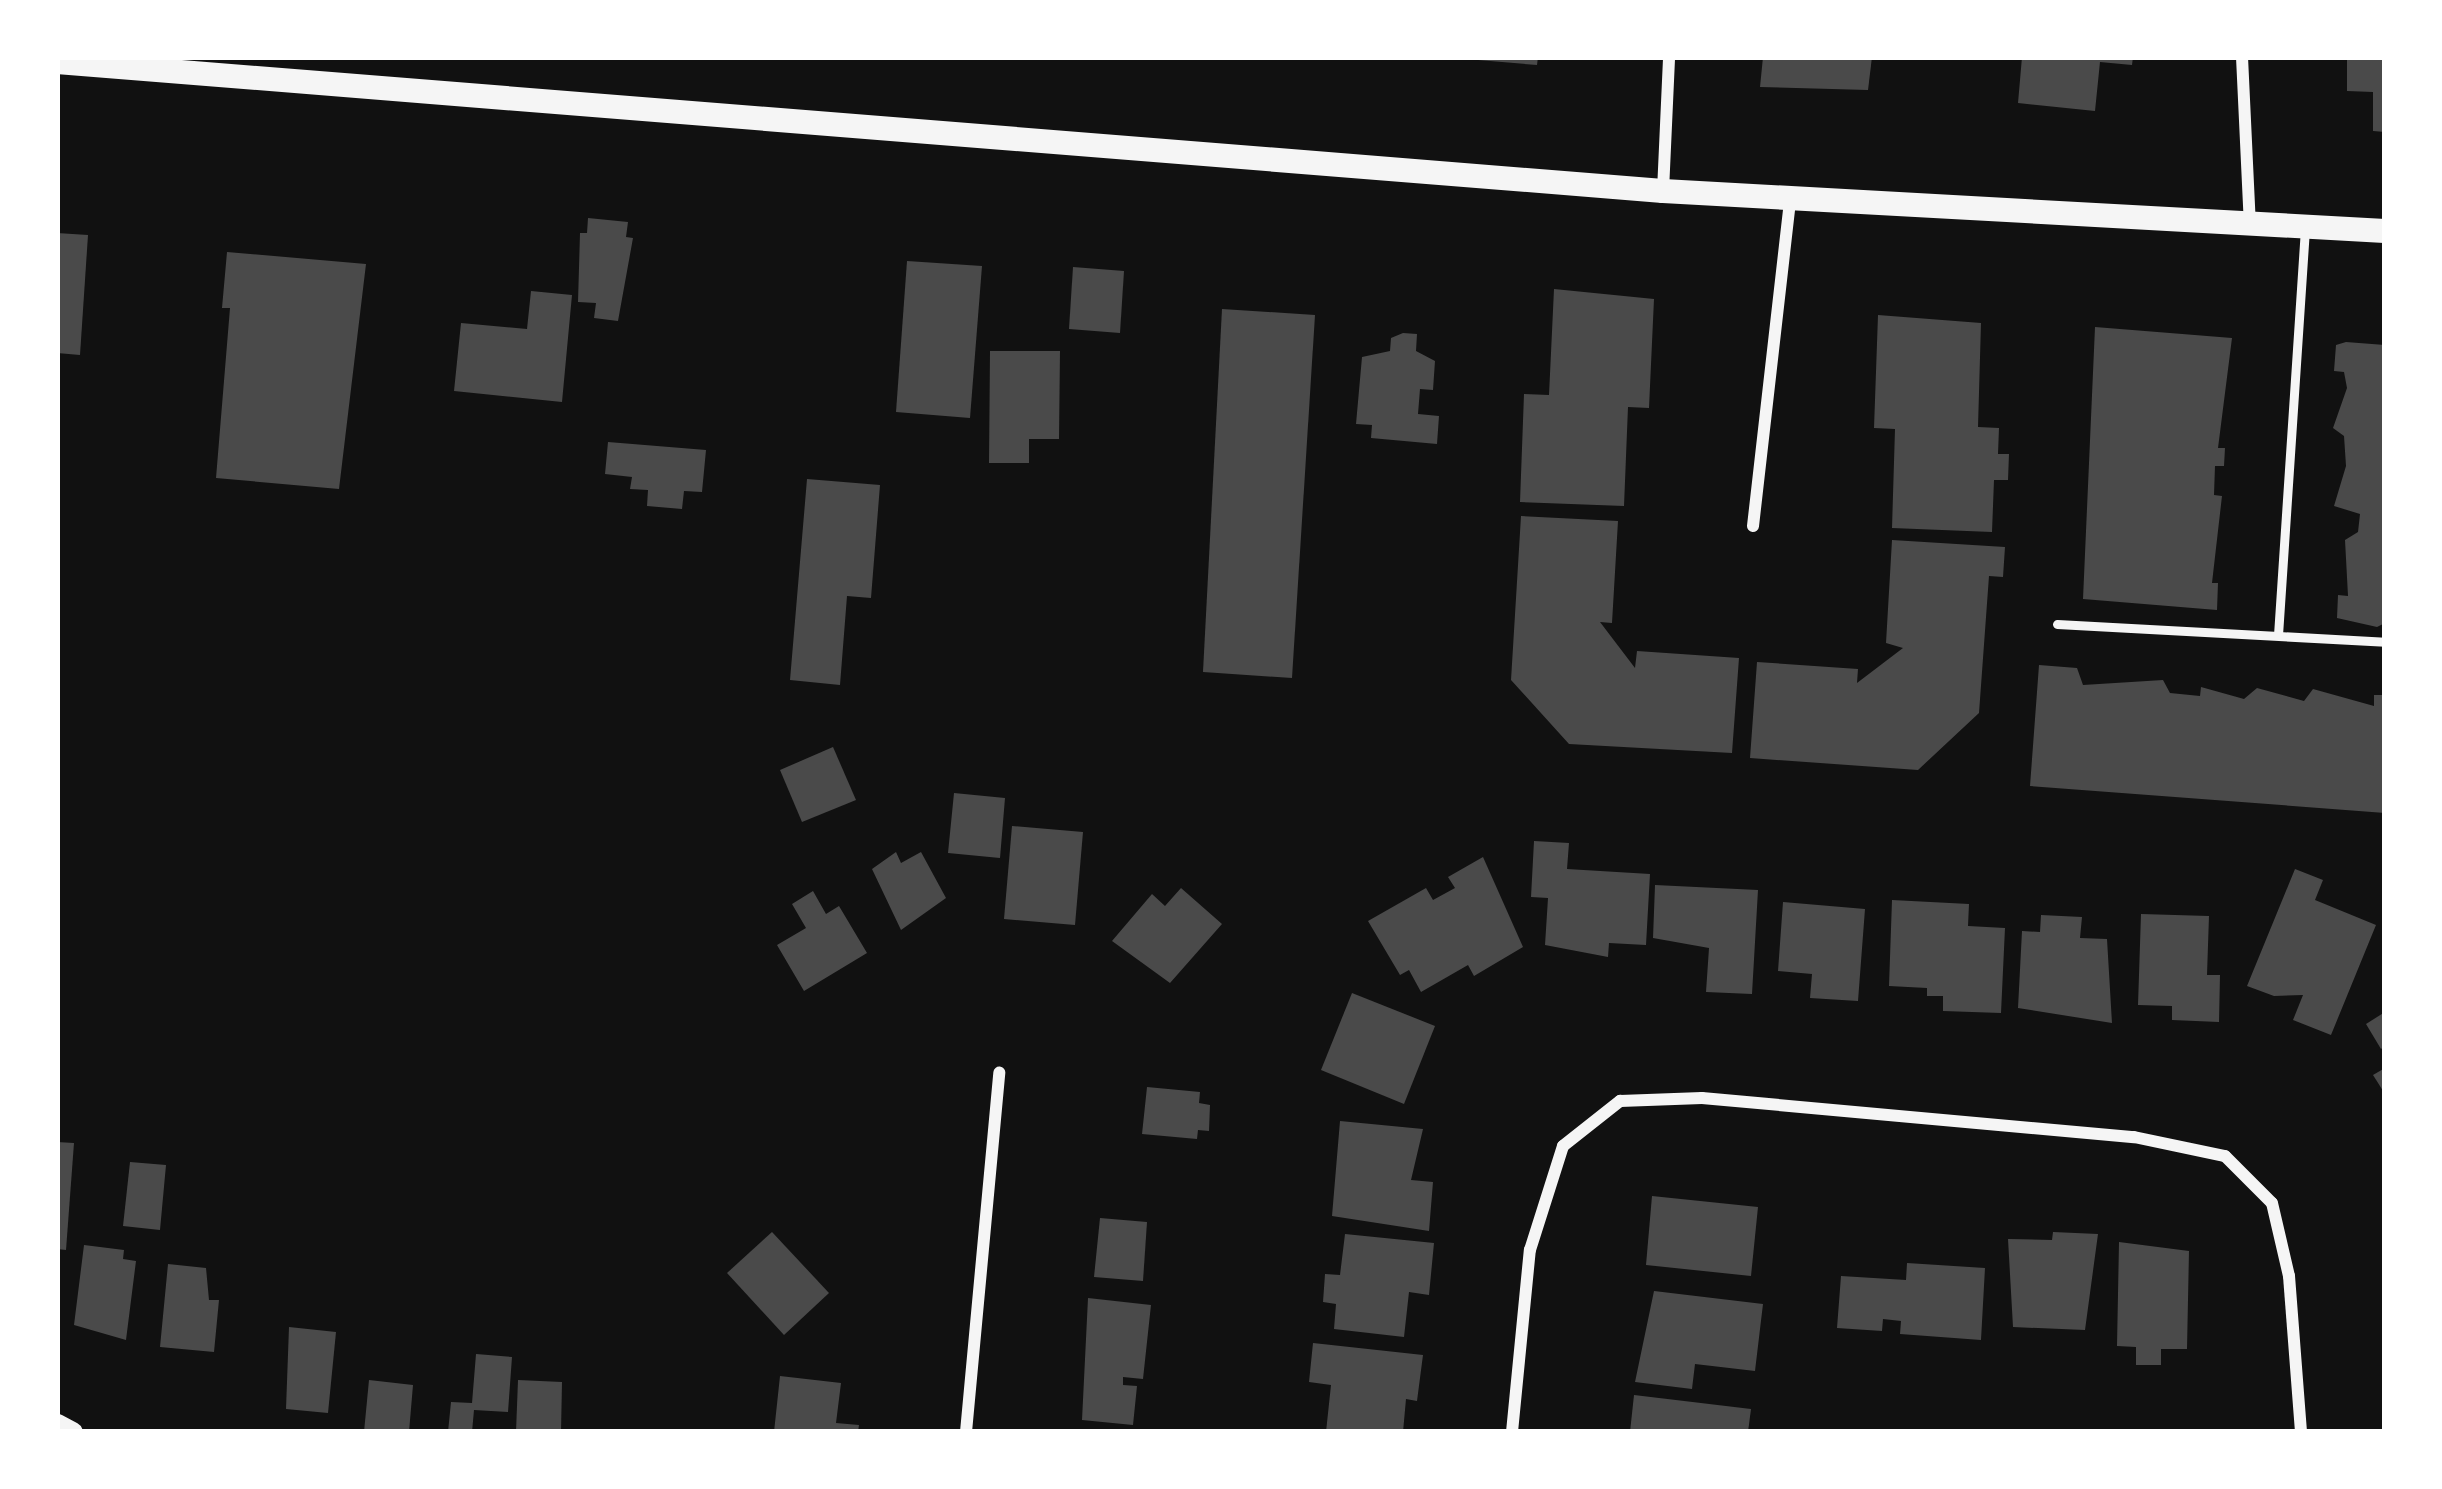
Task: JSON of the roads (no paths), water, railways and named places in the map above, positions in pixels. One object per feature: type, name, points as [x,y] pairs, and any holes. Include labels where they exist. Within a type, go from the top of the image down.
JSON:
[{"type":"main road","points":[[57,62],[1663,191],[2305,232],[2385,232]]},
{"type":"street","points":[[1663,191],[1669,57]]},
{"type":"street","points":[[2242,57],[2250,228]]},
{"type":"street","points":[[1754,526],[1790,200]]},
{"type":"street","points":[[966,1432],[999,1073]]},
{"type":"street","points":[[1512,1432],[1530,1250],[1563,1146],[1620,1101],[1702,1098],[2134,1137],[2225,1156],[2257,1180],[2272,1203],[2289,1276],[2301,1432]]},
{"type":"street","points":[[57,1424],[72,1432]]},
{"type":"lane","points":[[2278,635],[2305,232]]},
{"type":"lane","points":[[2056,624],[2385,642]]}]
